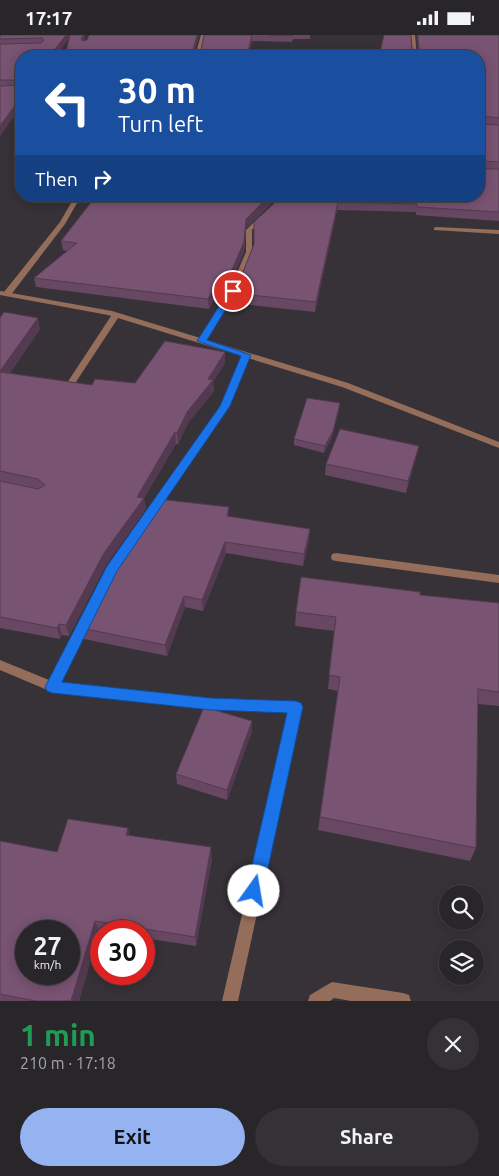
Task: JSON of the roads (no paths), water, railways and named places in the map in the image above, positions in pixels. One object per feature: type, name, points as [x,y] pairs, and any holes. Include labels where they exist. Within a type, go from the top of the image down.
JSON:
[{"type":"street","points":[[199,50],[203,35]]},
{"type":"street","points":[[413,35],[414,50]]},
{"type":"street","points":[[75,202],[63,223],[3,293],[116,315],[202,341],[345,385],[499,445]]},
{"type":"street","points":[[202,341],[233,291],[249,252],[249,230],[267,212]]},
{"type":"street","points":[[436,229],[499,232]]},
{"type":"street","points":[[69,386],[116,315]]},
{"type":"street","points":[[144,522],[225,406],[246,355]]},
{"type":"street","points":[[336,557],[499,579]]},
{"type":"street","points":[[52,687],[90,611]]},
{"type":"street","points":[[0,665],[52,687],[211,704],[296,707],[230,1001]]},
{"type":"street","points":[[316,1001],[332,990],[404,1001]]}]
